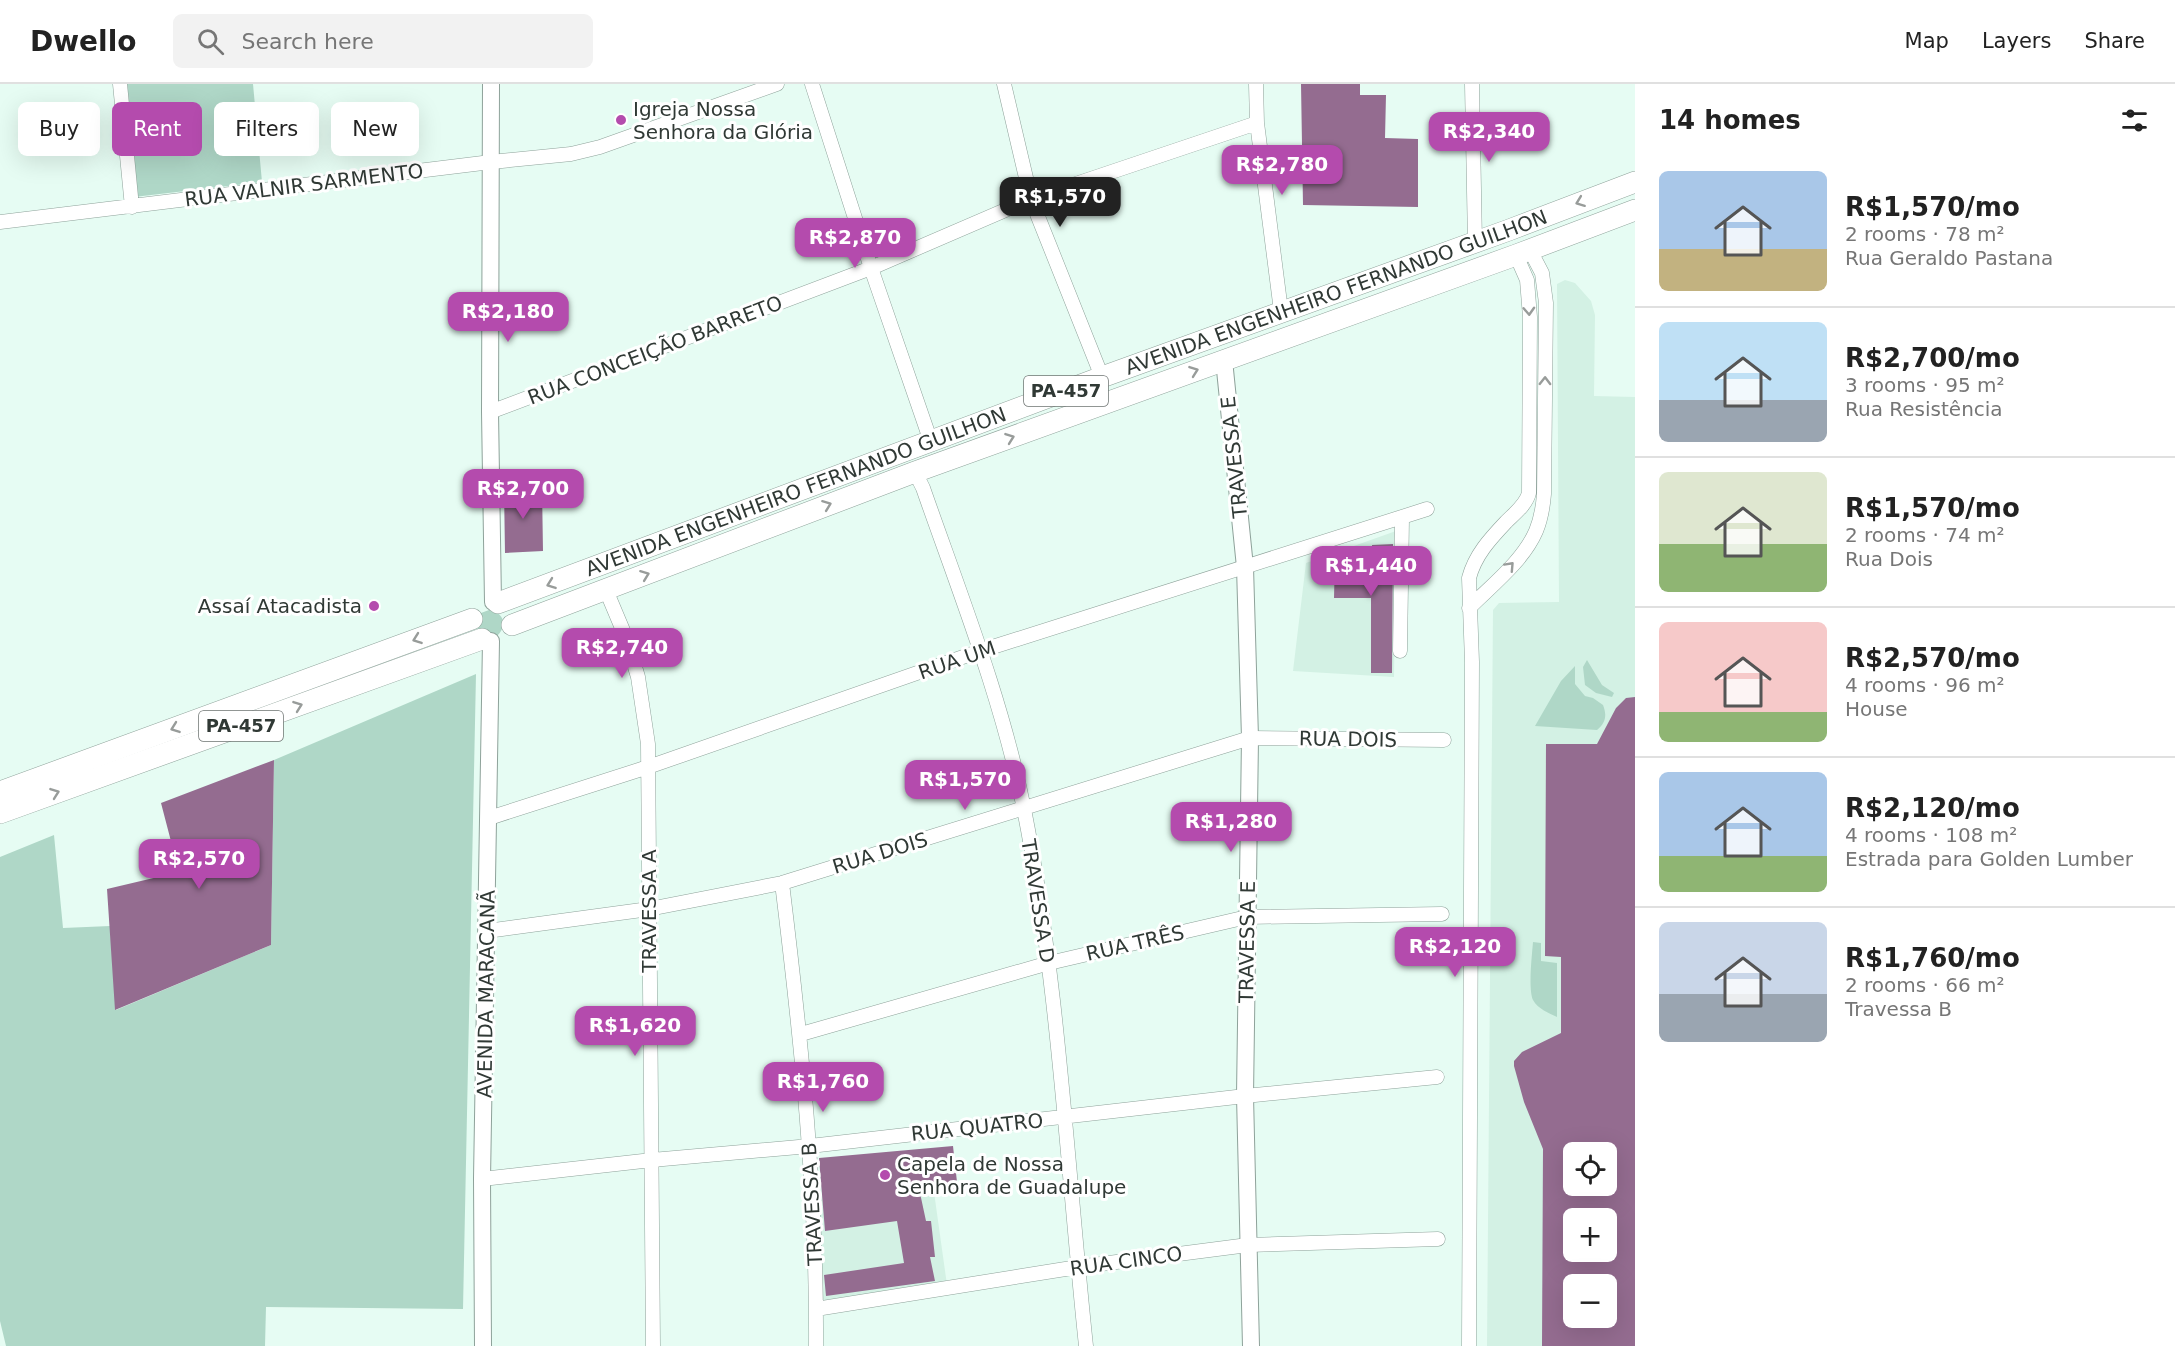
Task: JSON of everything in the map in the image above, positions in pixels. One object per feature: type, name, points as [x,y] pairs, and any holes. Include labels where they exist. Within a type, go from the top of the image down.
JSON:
[{"type":"main road","name":"AVENIDA ENGENHEIRO FERNANDO GUILHON","points":[[0,792],[472,619],[479,606],[931,442],[1281,311],[1475,243],[1635,182]]},
{"type":"main road","name":"AVENIDA ENGENHEIRO FERNANDO GUILHON","points":[[0,813],[487,640],[505,637],[512,625],[915,472],[1523,253],[1635,210]]},
{"type":"main road","points":[[495,602],[509,611],[512,625]]},
{"type":"main road","points":[[472,619],[475,632],[487,640]]},
{"type":"street","points":[[120,84],[132,207]]},
{"type":"street","points":[[491,84],[490,412],[495,602]]},
{"type":"street","name":"RUA VALNIR SARMENTO","points":[[0,222],[572,154],[600,147],[777,84]]},
{"type":"street","points":[[812,84],[871,268],[931,442]]},
{"type":"street","points":[[1004,84],[1031,200],[1102,377]]},
{"type":"street","points":[[1256,84],[1257,123],[1281,311]]},
{"type":"street","points":[[1472,84],[1475,243]]},
{"type":"street","name":"RUA CONCEIÇÃO BARRETO","points":[[490,412],[871,268],[1031,200],[1257,123]]},
{"type":"street","points":[[1469,1346],[1472,662],[1469,578],[1473,564],[1491,538],[1528,498],[1531,484],[1530,317],[1523,253]]},
{"type":"street","points":[[1469,608],[1525,550],[1536,532],[1543,506],[1546,303],[1542,273],[1523,253]]},
{"type":"street","name":"TRAVESSA E","points":[[1224,360],[1245,567],[1250,738],[1245,1096],[1251,1346]]},
{"type":"street","name":"TRAVESSA D","points":[[915,472],[923,488],[1006,730],[1024,809],[1049,963],[1086,1346]]},
{"type":"street","points":[[1528,498],[1543,506]]},
{"type":"street","name":"RUA UM","points":[[489,818],[648,767],[980,651],[1427,510]]},
{"type":"street","points":[[1400,651],[1402,518]]},
{"type":"street","name":"TRAVESSA A","points":[[606,590],[627,640],[638,676],[644,710],[648,767],[653,1346]]},
{"type":"street","name":"AVENIDA MARACANÃ","points":[[483,1346],[482,1179],[489,818],[487,640]]},
{"type":"street","name":"RUA DOIS","points":[[487,931],[649,909],[782,883],[1250,738],[1444,740]]},
{"type":"street","name":"TRAVESSA B","points":[[782,883],[801,1034],[810,1146],[816,1346]]},
{"type":"street","name":"RUA TRÊS","points":[[801,1034],[1049,963],[1247,917],[1442,914]]},
{"type":"street","name":"RUA QUATRO","points":[[482,1179],[652,1160],[810,1146],[1245,1096],[1437,1077]]},
{"type":"street","name":"RUA CINCO","points":[[816,1309],[1078,1267],[1248,1245],[1438,1239]]},
{"type":"shaded area","points":[[122,84],[253,84],[255,102],[214,102],[214,156],[260,156],[262,182],[134,197],[130,156],[202,156],[202,102],[124,102]]},
{"type":"shaded area","points":[[1565,280],[1575,283],[1591,301],[1595,315],[1594,396],[1635,397],[1635,1346],[1487,1346],[1493,610],[1499,603],[1559,602],[1557,284]]},
{"type":"shaded area","points":[[1396,531],[1394,677],[1293,671],[1306,563]]},
{"type":"shaded area","points":[[489,610],[501,616],[503,620],[502,628],[497,636],[478,630],[476,626],[481,613]]},
{"type":"shaded area","points":[[1587,660],[1602,685],[1614,693],[1612,697],[1596,693],[1585,685],[1583,667]]},
{"type":"shaded area","points":[[1575,666],[1575,684],[1585,696],[1603,705],[1605,715],[1602,725],[1597,730],[1535,726],[1561,681]]},
{"type":"shaded area","points":[[476,674],[463,1309],[266,1307],[265,1346],[6,1346],[0,1321],[0,857],[54,835],[63,928],[110,926],[116,1010],[271,945],[274,760]]},
{"type":"shaded area","points":[[1533,942],[1541,943],[1541,961],[1557,963],[1557,1017],[1541,1008],[1533,1000],[1531,980]]},
{"type":"shaded area","points":[[934,1192],[947,1285],[819,1302],[815,1196]]},
{"type":"building","points":[[1301,84],[1360,84],[1360,95],[1386,95],[1385,138],[1418,139],[1418,207],[1303,205]]},
{"type":"building","points":[[542,488],[543,551],[505,553],[504,489]]},
{"type":"building","points":[[1393,544],[1392,673],[1371,673],[1371,598],[1334,598],[1335,556],[1372,556],[1372,545]]},
{"type":"building","points":[[1635,697],[1635,1346],[1542,1346],[1543,1149],[1524,1102],[1514,1061],[1522,1052],[1561,1033],[1561,957],[1545,956],[1546,744],[1597,744],[1616,708],[1626,698]]},
{"type":"building","points":[[274,760],[271,945],[115,1010],[107,889],[179,872],[161,803]]},
{"type":"building","points":[[953,1146],[958,1191],[920,1193],[926,1221],[931,1221],[935,1257],[930,1257],[935,1281],[826,1296],[824,1275],[904,1263],[897,1221],[825,1231],[819,1158]]},
{"type":"place","name":"Igreja Nossa Senhora da Glória","points":[[621,120]]},
{"type":"place","name":"Assaí Atacadista","points":[[374,606]]},
{"type":"place","name":"Capela de Nossa Senhora de Guadalupe","points":[[885,1175]]}]
